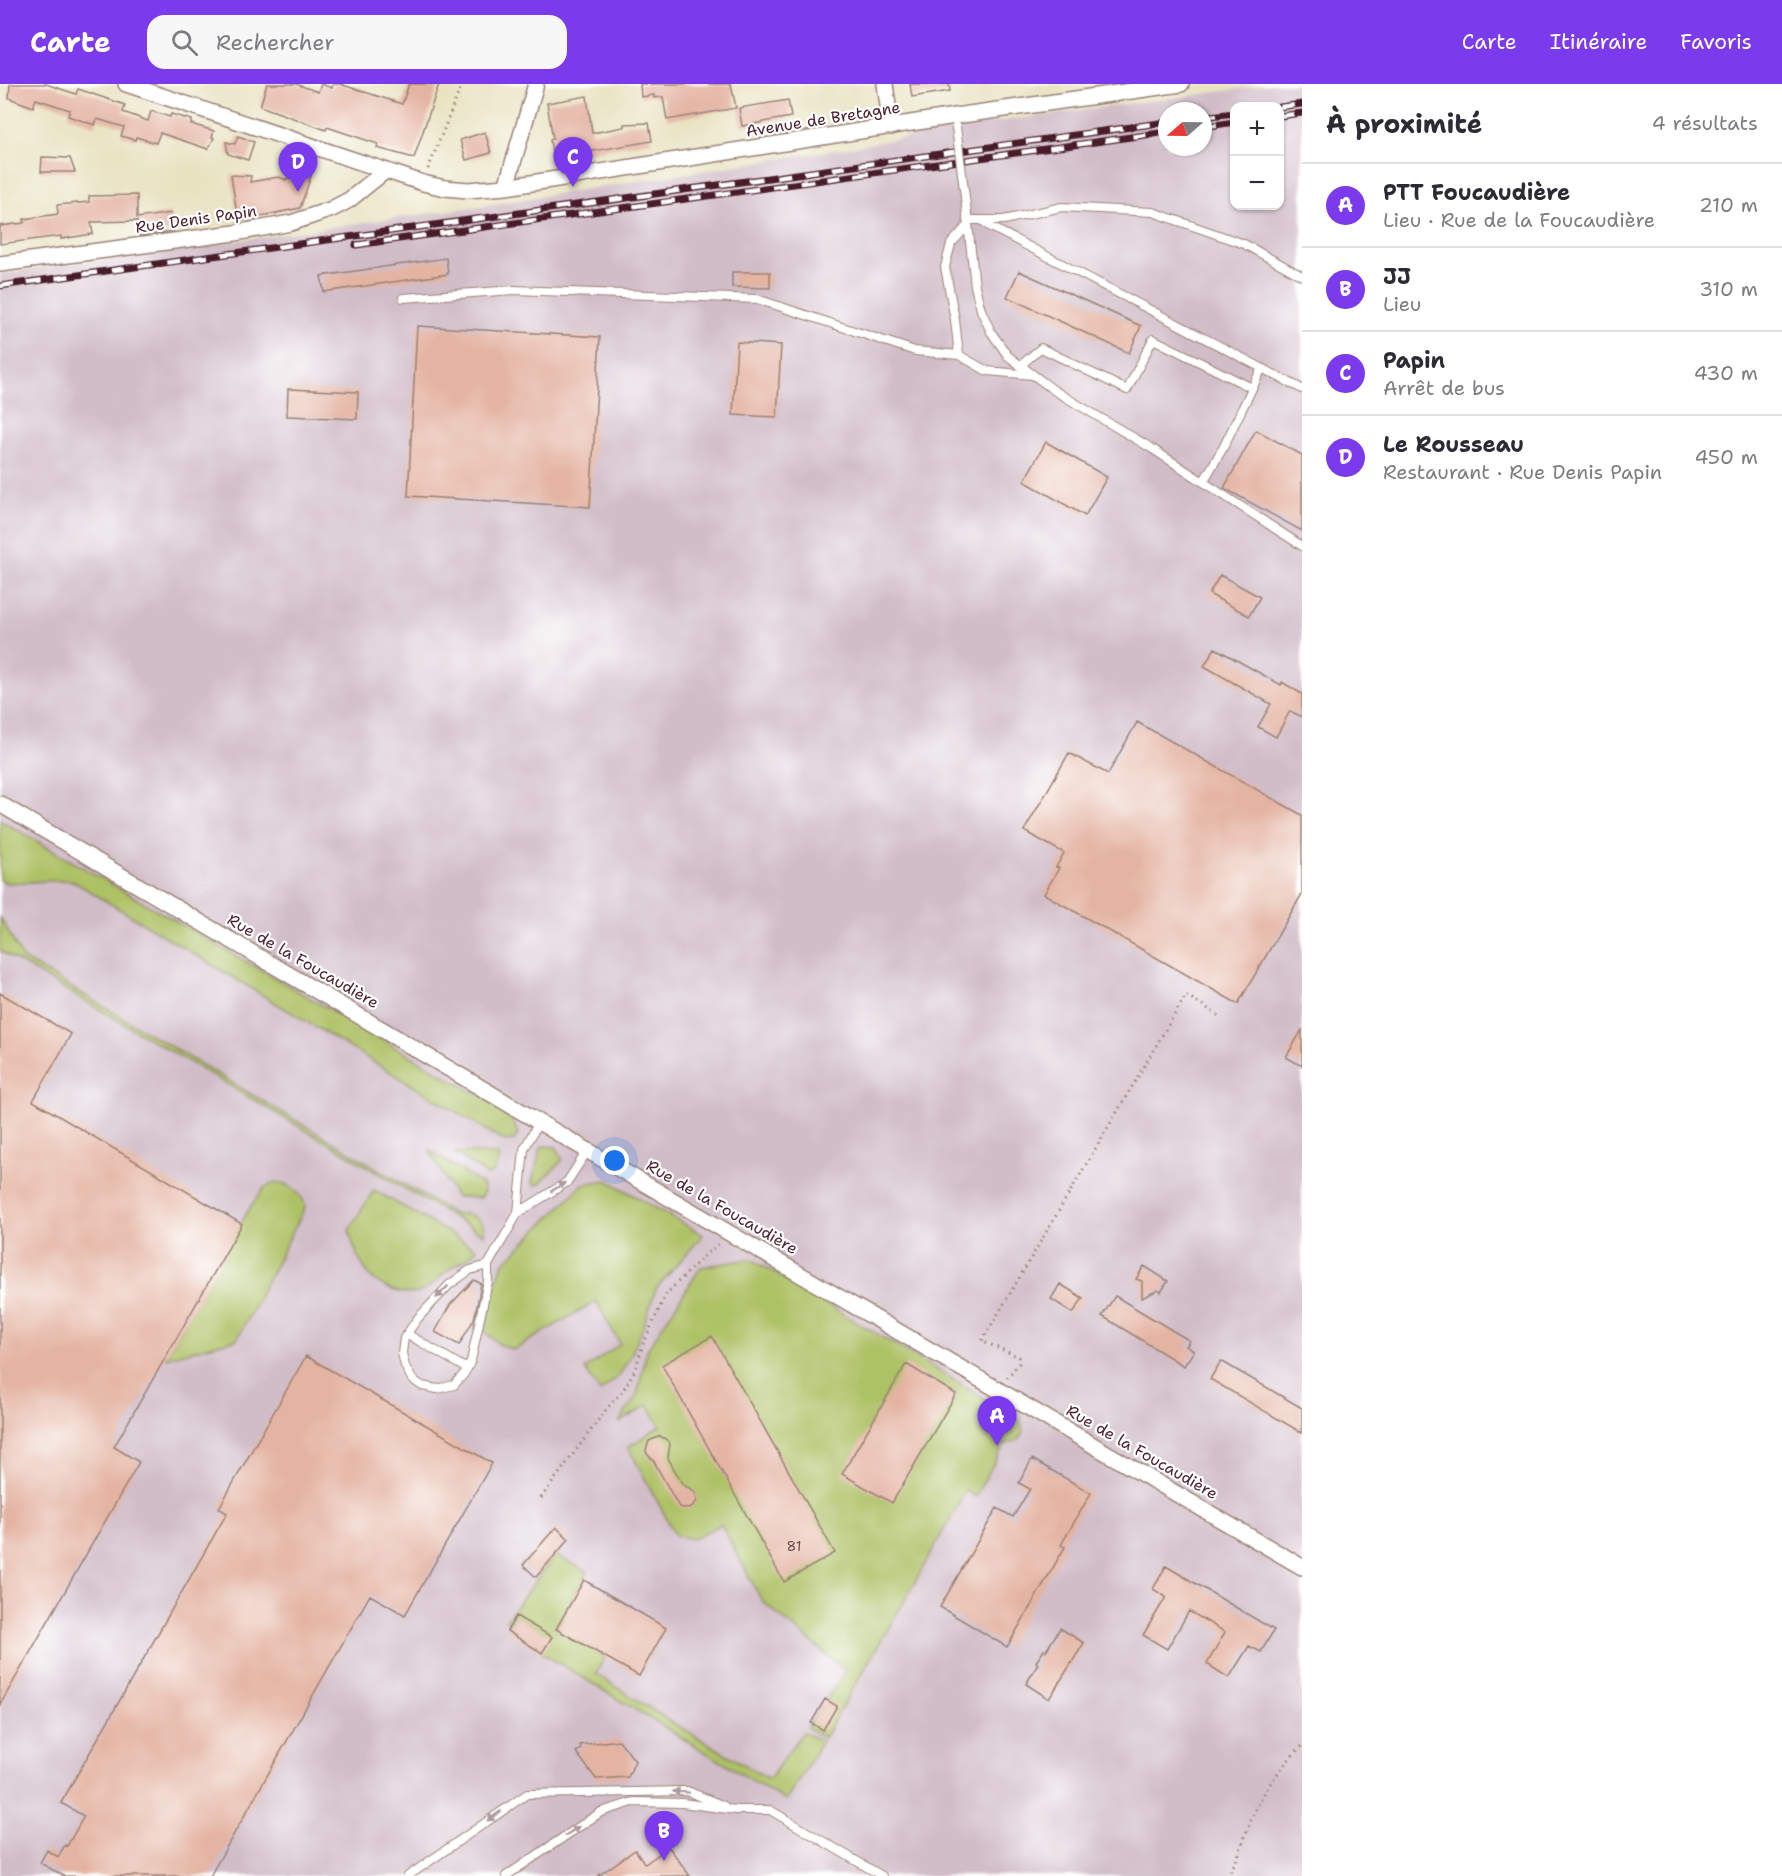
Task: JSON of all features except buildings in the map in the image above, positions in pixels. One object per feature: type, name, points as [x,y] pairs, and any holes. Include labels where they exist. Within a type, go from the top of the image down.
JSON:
[{"type":"street","points":[[506,188],[536,84]]},
{"type":"street","points":[[885,84],[891,127]]},
{"type":"street","name":"Avenue de Bretagne","points":[[131,85],[384,172],[445,188],[468,190],[506,188],[891,127],[955,122],[1181,84]]},
{"type":"street","name":"Rue Denis Papin","points":[[0,264],[235,233],[291,223],[332,209],[349,200],[384,172]]},
{"type":"street","name":"Rue de la Foucaudière","points":[[0,804],[539,1122],[1302,1567]]},
{"type":"lane","points":[[955,122],[975,286],[981,310],[991,332],[1008,356],[1055,391],[1151,448],[1302,546]]},
{"type":"lane","points":[[959,355],[945,267],[951,244],[968,223],[1004,220],[1062,207],[1154,212],[1244,244],[1302,276]]},
{"type":"lane","points":[[983,221],[1302,389]]},
{"type":"lane","points":[[403,298],[514,290],[757,299],[915,351],[959,355],[987,371],[1033,375]]},
{"type":"lane","points":[[1020,366],[1041,348],[1127,390],[1153,339],[1252,388]]},
{"type":"lane","points":[[1203,482],[1263,368]]},
{"type":"lane","points":[[488,1265],[470,1270],[450,1285],[418,1318],[404,1338],[402,1353],[405,1366],[412,1379],[422,1386],[437,1389],[454,1385],[467,1370],[471,1361],[484,1304],[488,1265],[518,1213],[525,1149],[539,1122]]},
{"type":"lane","points":[[518,1213],[567,1182],[588,1150]]},
{"type":"lane","points":[[407,1334],[467,1370]]},
{"type":"lane","points":[[408,1876],[527,1794],[687,1791],[736,1810]]},
{"type":"lane","points":[[506,1876],[601,1812],[633,1802],[682,1803],[736,1810],[770,1810],[882,1876]]},
{"type":"path","points":[[423,183],[462,84]]},
{"type":"path","points":[[998,1388],[1019,1363],[1019,1357],[982,1341],[1186,995],[1221,1017]]},
{"type":"path","points":[[541,1498],[608,1407],[622,1392],[635,1370],[643,1344],[666,1294],[706,1254],[732,1234]]},
{"type":"path","points":[[1227,1876],[1236,1863],[1257,1807],[1286,1761],[1302,1746]]},
{"type":"shaded area","points":[[1276,84],[1302,84],[1302,1876],[0,1876],[0,274],[461,209],[859,146],[971,125]]},
{"type":"green space","points":[[0,820],[498,1106],[514,1124],[518,1134],[514,1140],[505,1141],[71,880],[7,883],[0,880]]},
{"type":"green space","points":[[0,917],[23,959],[456,1215],[466,1214],[476,1218],[483,1225],[484,1235],[0,951]]},
{"type":"green space","points":[[541,1147],[556,1147],[562,1161],[538,1185],[534,1185],[532,1182]]},
{"type":"green space","points":[[429,1150],[482,1184],[484,1192],[480,1198],[456,1197]]},
{"type":"green space","points":[[454,1152],[497,1154],[498,1164],[493,1173],[487,1175]]},
{"type":"green space","points":[[607,1180],[703,1235],[656,1289],[631,1355],[619,1376],[600,1392],[585,1369],[620,1344],[596,1301],[514,1350],[499,1344],[485,1332],[495,1285],[503,1264],[583,1184]]},
{"type":"green space","points":[[276,1182],[294,1190],[301,1196],[306,1206],[237,1339],[165,1358],[251,1206],[265,1187]]},
{"type":"green space","points":[[374,1190],[477,1249],[430,1287],[419,1292],[410,1294],[399,1292],[379,1283],[371,1277],[360,1261],[349,1230]]},
{"type":"green space","points":[[751,1259],[1008,1412],[1021,1422],[1023,1432],[1018,1440],[1004,1445],[975,1497],[966,1490],[824,1738],[807,1727],[846,1671],[762,1601],[721,1524],[693,1539],[676,1536],[628,1447],[660,1426],[648,1405],[619,1423],[637,1395],[647,1350],[701,1267]]},
{"type":"green space","points":[[555,1555],[588,1572],[556,1628],[605,1657],[596,1674],[668,1720],[769,1779],[803,1732],[822,1741],[786,1801],[542,1653],[544,1633],[516,1616],[512,1623],[506,1620]]},
{"type":"railway","points":[[1284,106],[1302,104]]},
{"type":"railway","points":[[1284,115],[1302,113]]},
{"type":"railway","points":[[1212,116],[1230,114]]},
{"type":"railway","points":[[0,286],[1158,123]]},
{"type":"railway","points":[[1212,126],[1230,123]]},
{"type":"railway","points":[[356,245],[1158,133]]},
{"type":"place","name":"Papin","points":[[573,187]]},
{"type":"place","name":"Le Rousseau","points":[[298,192]]},
{"type":"place","name":"PTT Foucaudière","points":[[997,1446]]},
{"type":"place","name":"JJ","points":[[664,1861]]}]
